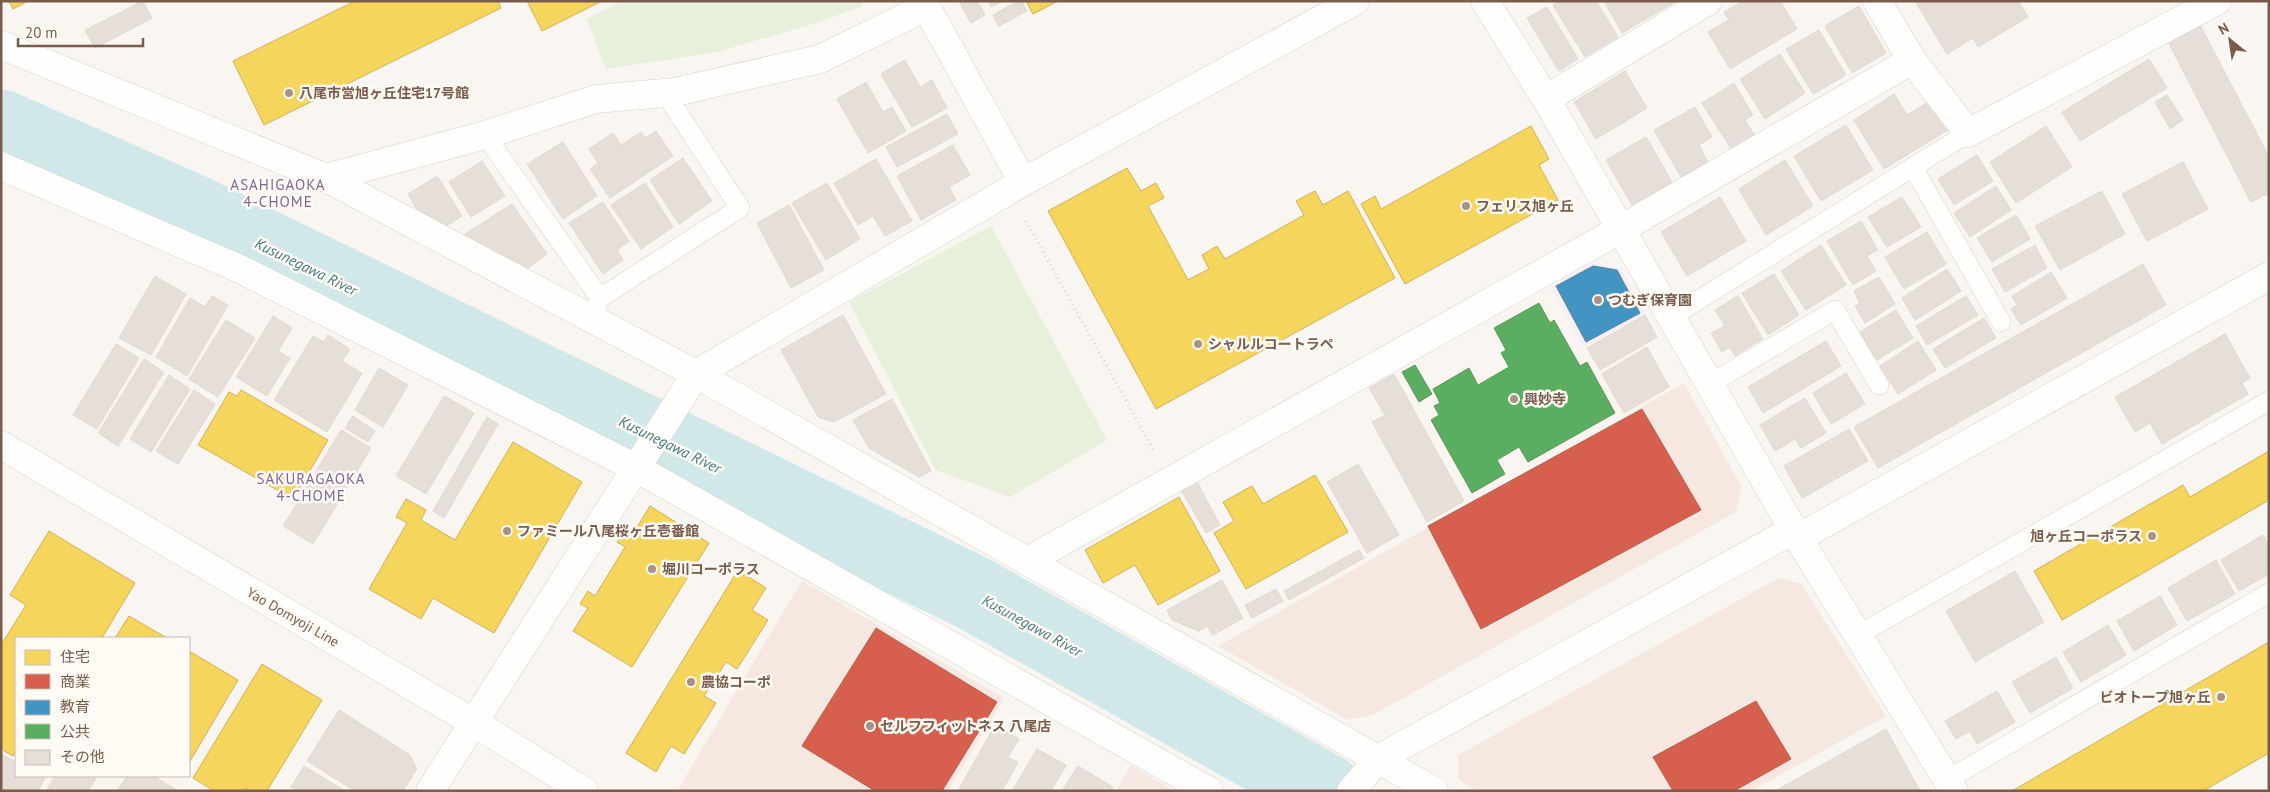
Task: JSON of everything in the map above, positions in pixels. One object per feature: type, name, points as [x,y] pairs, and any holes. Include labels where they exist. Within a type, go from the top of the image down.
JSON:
[{"type":"street","points":[[430,791],[696,374],[1016,186],[1355,1]]},
{"type":"street","points":[[1486,1],[1546,99],[1795,534],[1951,785]]},
{"type":"street","points":[[1546,99],[1708,1]]},
{"type":"street","points":[[1877,1],[1912,60],[1968,133],[2217,1]]},
{"type":"street","points":[[326,178],[485,135],[596,99],[665,93],[820,59],[925,4],[1016,186]]},
{"type":"street","points":[[1,45],[326,178],[596,308],[696,374],[1434,791]]},
{"type":"street","points":[[1027,561],[1621,230],[1912,60]]},
{"type":"street","points":[[1,166],[240,269],[636,468],[1209,791]]},
{"type":"street","points":[[1351,791],[1378,759],[2269,276]]},
{"type":"street","name":"Yao Domyoji Line","points":[[1,445],[473,722],[584,791]]},
{"type":"lane","points":[[485,135],[596,308],[740,208],[665,93]]},
{"type":"lane","points":[[1671,317],[1968,133]]},
{"type":"lane","points":[[1913,168],[2001,322]]},
{"type":"lane","points":[[1710,384],[1835,310],[1879,385]]},
{"type":"lane","points":[[1858,635],[2269,401]]},
{"type":"lane","points":[[1951,785],[2269,593]]},
{"type":"path","points":[[1016,186],[1171,480]]},
{"type":"shaded area","name":"つむぎ保育園","points":[[1593,263],[1621,269],[1645,313],[1583,348],[1550,287]]},
{"type":"shaded area","points":[[1684,383],[1741,486],[1736,512],[1373,715],[1348,720],[1218,646]]},
{"type":"shaded area","points":[[1779,578],[1801,584],[1886,716],[1751,791],[1476,791],[1459,780],[1458,755]]},
{"type":"shaded area","points":[[802,581],[1004,698],[948,791],[677,791]]},
{"type":"shaded area","points":[[1131,765],[1174,791],[1116,791]]},
{"type":"green space","points":[[623,1],[861,1],[863,6],[813,24],[717,52],[606,69],[587,19]]},
{"type":"green space","points":[[991,226],[1107,440],[1010,497],[936,470],[849,302]]},
{"type":"building: 住宅","points":[[9,1],[28,1],[13,9]]},
{"type":"building: 住宅","name":"八尾市営旭ヶ丘住宅17号館","points":[[355,1],[498,1],[501,8],[264,125],[233,61]]},
{"type":"building: 住宅","points":[[527,1],[602,1],[542,31]]},
{"type":"building: 住宅","points":[[1026,1],[1058,1],[1033,14]]},
{"type":"building: 住宅","name":"フェリス旭ヶ丘","points":[[1531,126],[1549,159],[1539,165],[1558,200],[1405,284],[1361,204],[1375,196],[1381,209]]},
{"type":"building: 住宅","name":"シャルルコートラペ","points":[[1127,168],[1141,191],[1156,183],[1164,198],[1148,206],[1188,280],[1209,269],[1202,255],[1217,246],[1225,259],[1304,215],[1296,201],[1315,191],[1323,205],[1348,191],[1395,278],[1156,409],[1048,211]]},
{"type":"building: 住宅","points":[[241,390],[328,440],[293,499],[198,445],[229,392],[237,396]]},
{"type":"building: 住宅","name":"ファミール八尾桜ヶ丘壱番館","points":[[513,442],[582,482],[494,633],[433,598],[421,619],[369,589],[407,523],[396,517],[406,499],[426,510],[421,520],[455,540]]},
{"type":"building: 住宅","name":"旭ヶ丘コーポラス","points":[[2269,451],[2269,500],[2062,620],[2034,571],[2183,485],[2190,497]]},
{"type":"building: 住宅","points":[[1315,475],[1348,532],[1246,589],[1214,533],[1234,521],[1223,502],[1252,486],[1263,504]]},
{"type":"building: 住宅","points":[[1179,497],[1220,571],[1158,605],[1135,565],[1103,583],[1085,550]]},
{"type":"building: 住宅","name":"堀川コーポラス","points":[[650,506],[709,543],[632,667],[573,631],[588,608],[580,604],[588,591],[595,596],[625,547],[617,542],[627,528],[634,532]]},
{"type":"building: 住宅","points":[[49,531],[135,583],[103,637],[15,637],[15,752],[13,756],[1,749],[1,645],[26,605],[10,595]]},
{"type":"building: 住宅","name":"農協コーポ","points":[[738,570],[766,588],[752,610],[768,620],[737,669],[726,662],[704,696],[716,703],[684,754],[671,746],[656,772],[626,753]]},
{"type":"building: 住宅","points":[[129,616],[165,637],[116,637]]},
{"type":"building: 住宅","name":"ビオトープ旭ヶ丘","points":[[2269,642],[2269,753],[2203,791],[2012,791]]},
{"type":"building: 住宅","points":[[190,652],[238,680],[190,761]]},
{"type":"building: 住宅","points":[[262,664],[322,700],[267,791],[250,791],[246,788],[244,791],[214,791],[193,778]]},
{"type":"building: 商業","points":[[1642,409],[1701,510],[1481,629],[1428,526]]},
{"type":"building: 商業","points":[[876,628],[997,702],[942,791],[875,791],[802,746]]},
{"type":"building: 商業","points":[[1756,701],[1791,759],[1734,791],[1673,791],[1653,757]]},
{"type":"building: 教育","name":"つむぎ保育園","points":[[1593,266],[1617,270],[1640,313],[1586,342],[1556,286]]},
{"type":"building: 公共","points":[[1539,303],[1550,323],[1554,320],[1580,366],[1587,362],[1615,413],[1528,462],[1519,447],[1497,460],[1505,474],[1472,493],[1431,420],[1439,415],[1434,406],[1440,403],[1433,389],[1469,368],[1478,385],[1509,367],[1501,353],[1506,350],[1494,328]]},
{"type":"building: 公共","points":[[1415,365],[1432,394],[1419,402],[1402,372]]},
{"type":"building: その他","points":[[143,1],[152,18],[95,48],[85,30]]},
{"type":"building: その他","points":[[959,1],[977,1],[985,15],[971,23]]},
{"type":"building: その他","points":[[988,1],[1002,1],[991,7]]},
{"type":"building: その他","points":[[1021,1],[1027,11],[999,26],[993,15]]},
{"type":"building: その他","points":[[1560,1],[1596,1],[1618,37],[1585,57],[1553,5]]},
{"type":"building: その他","points":[[1604,1],[1677,1],[1622,33]]},
{"type":"building: その他","points":[[1743,1],[1780,1],[1797,29],[1730,69],[1708,32],[1729,20],[1724,12]]},
{"type":"building: その他","points":[[1915,1],[2018,1],[2028,17],[1978,47],[1973,38],[1947,54]]},
{"type":"building: その他","points":[[1859,6],[1886,53],[1852,73],[1825,26]]},
{"type":"building: その他","points":[[1547,7],[1578,59],[1559,71],[1527,18]]},
{"type":"building: その他","points":[[2199,23],[2269,157],[2269,193],[2251,202],[2167,40]]},
{"type":"building: その他","points":[[1819,30],[1846,75],[1813,94],[1786,49]]},
{"type":"building: その他","points":[[1780,54],[1805,93],[1765,119],[1740,79]]},
{"type":"building: その他","points":[[2149,59],[2167,88],[2080,141],[2062,112]]},
{"type":"building: その他","points":[[905,60],[920,87],[932,80],[947,108],[912,127],[881,74]]},
{"type":"building: その他","points":[[1625,71],[1647,108],[1596,139],[1574,102]]},
{"type":"building: その他","points":[[866,82],[883,112],[892,107],[906,131],[868,153],[837,99]]},
{"type":"building: その他","points":[[1734,83],[1753,115],[1745,120],[1755,136],[1732,150],[1702,103]]},
{"type":"building: その他","points":[[1894,94],[1907,115],[1930,101],[1948,130],[1884,169],[1854,120]]},
{"type":"building: その他","points":[[2167,95],[2183,120],[2170,129],[2155,102]]},
{"type":"building: その他","points":[[1695,107],[1712,137],[1699,145],[1708,162],[1681,177],[1654,130]]},
{"type":"building: その他","points":[[947,114],[958,134],[897,167],[886,147]]},
{"type":"building: その他","points":[[1846,125],[1873,170],[1821,201],[1794,156]]},
{"type":"building: その他","points":[[2046,126],[2072,167],[2016,203],[1990,162]]},
{"type":"building: その他","points":[[656,131],[673,156],[610,198],[590,169],[598,163],[589,149],[613,133],[621,145],[641,132],[645,138]]},
{"type":"building: その他","points":[[1646,137],[1672,182],[1632,205],[1606,160]]},
{"type":"building: その他","points":[[563,142],[597,196],[563,219],[527,164]]},
{"type":"building: その他","points":[[953,145],[970,175],[949,187],[956,200],[921,220],[897,176]]},
{"type":"building: その他","points":[[1977,155],[1993,181],[1954,205],[1938,179]]},
{"type":"building: その他","points":[[683,158],[712,201],[679,224],[650,180]]},
{"type":"building: その他","points":[[876,159],[912,221],[885,236],[873,216],[858,225],[834,183]]},
{"type":"building: その他","points":[[1785,160],[1813,206],[1766,235],[1739,189]]},
{"type":"building: その他","points":[[482,161],[505,196],[471,217],[449,182]]},
{"type":"building: その他","points":[[2183,162],[2208,209],[2147,241],[2122,194]]},
{"type":"building: その他","points":[[437,176],[462,216],[445,227],[423,220],[408,194]]},
{"type":"building: その他","points":[[645,183],[673,227],[641,249],[611,205]]},
{"type":"building: その他","points":[[827,183],[860,239],[826,260],[792,203]]},
{"type":"building: その他","points":[[1996,186],[2011,210],[1970,237],[1954,213]]},
{"type":"building: その他","points":[[2102,191],[2125,234],[2060,270],[2035,226]]},
{"type":"building: その他","points":[[1720,197],[1746,241],[1687,276],[1661,232]]},
{"type":"building: その他","points":[[1902,197],[1921,227],[1887,247],[1868,217]]},
{"type":"building: その他","points":[[603,202],[629,241],[617,250],[623,260],[603,274],[569,223]]},
{"type":"building: その他","points":[[512,204],[547,254],[527,269],[475,247],[465,234]]},
{"type":"building: その他","points":[[789,205],[824,270],[791,288],[757,223]]},
{"type":"building: その他","points":[[2016,215],[2030,239],[1992,262],[1977,238]]},
{"type":"building: その他","points":[[1861,221],[1878,250],[1867,256],[1876,271],[1853,285],[1827,241]]},
{"type":"building: その他","points":[[1927,232],[1946,264],[1904,289],[1885,257]]},
{"type":"building: その他","points":[[1821,245],[1846,285],[1806,310],[1781,271]]},
{"type":"building: その他","points":[[2035,245],[2047,268],[2005,292],[1992,269]]},
{"type":"building: その他","points":[[2143,264],[2166,305],[1878,468],[1854,427]]},
{"type":"building: その他","points":[[1947,269],[1961,291],[1915,320],[1902,298]]},
{"type":"building: その他","points":[[2051,272],[2067,298],[2021,325],[2011,309],[2017,305],[2012,296]]},
{"type":"building: その他","points":[[1774,274],[1799,315],[1768,335],[1742,293]]},
{"type":"building: その他","points":[[155,276],[186,294],[151,355],[119,338]]},
{"type":"building: その他","points":[[1879,277],[1895,304],[1865,323],[1855,306],[1860,303],[1854,291]]},
{"type":"building: その他","points":[[212,296],[228,305],[187,376],[156,357],[190,298],[205,307]]},
{"type":"building: その他","points":[[1738,296],[1763,339],[1735,356],[1730,347],[1722,352],[1711,333],[1725,326],[1715,310]]},
{"type":"building: その他","points":[[1966,296],[1978,315],[1927,345],[1916,326]]},
{"type":"building: その他","points":[[1896,310],[1913,338],[1877,360],[1860,332]]},
{"type":"building: その他","points":[[843,315],[886,394],[834,422],[818,417],[781,350]]},
{"type":"building: その他","points":[[1645,315],[1657,337],[1600,370],[1587,348]]},
{"type":"building: その他","points":[[273,316],[292,328],[278,351],[290,358],[267,396],[236,377]]},
{"type":"building: その他","points":[[1984,318],[1996,338],[1945,368],[1933,349]]},
{"type":"building: その他","points":[[226,320],[255,338],[218,397],[189,379]]},
{"type":"building: その他","points":[[2225,334],[2250,378],[2242,383],[2248,394],[2162,444],[2150,423],[2135,432],[2115,397]]},
{"type":"building: その他","points":[[328,335],[350,349],[342,361],[362,373],[327,432],[274,400],[313,336],[324,342]]},
{"type":"building: その他","points":[[1826,341],[1841,366],[1763,413],[1748,387]]},
{"type":"building: その他","points":[[1918,341],[1936,370],[1898,394],[1880,366]]},
{"type":"building: その他","points":[[116,344],[139,358],[97,429],[73,415]]},
{"type":"building: その他","points":[[1647,347],[1669,387],[1624,413],[1602,374]]},
{"type":"building: その他","points":[[144,359],[164,372],[118,446],[98,433]]},
{"type":"building: その他","points":[[379,368],[408,385],[383,427],[355,410]]},
{"type":"building: その他","points":[[1846,373],[1865,404],[1831,424],[1813,393]]},
{"type":"building: その他","points":[[1394,374],[1464,501],[1427,522],[1372,422],[1385,415],[1369,388]]},
{"type":"building: その他","points":[[169,375],[190,389],[151,452],[130,439]]},
{"type":"building: その他","points":[[194,390],[215,404],[178,464],[156,451]]},
{"type":"building: その他","points":[[444,396],[474,413],[426,494],[396,476]]},
{"type":"building: その他","points":[[1805,398],[1826,433],[1801,448],[1795,439],[1775,451],[1760,425]]},
{"type":"building: その他","points":[[892,399],[931,471],[919,477],[869,448],[853,420]]},
{"type":"building: その他","points":[[353,416],[375,431],[368,442],[345,428]]},
{"type":"building: その他","points":[[487,417],[498,424],[444,518],[433,511]]},
{"type":"building: その他","points":[[1849,429],[1868,461],[1802,498],[1784,466]]},
{"type":"building: その他","points":[[341,430],[371,448],[313,544],[283,526]]},
{"type":"building: その他","points":[[1358,464],[1399,535],[1367,553],[1327,482]]},
{"type":"building: その他","points":[[1197,482],[1220,525],[1206,533],[1181,490]]},
{"type":"building: その他","points":[[2263,535],[2269,544],[2269,574],[2239,591],[2221,560]]},
{"type":"building: その他","points":[[1359,550],[1364,558],[1289,600],[1284,591]]},
{"type":"building: その他","points":[[2216,560],[2235,594],[2187,621],[2168,588]]},
{"type":"building: その他","points":[[2015,571],[2044,622],[1975,662],[1946,611]]},
{"type":"building: その他","points":[[1222,580],[1243,618],[1213,635],[1207,626],[1199,631],[1172,620],[1167,610]]},
{"type":"building: その他","points":[[1276,589],[1283,601],[1252,618],[1245,605]]},
{"type":"building: その他","points":[[2160,596],[2177,625],[2134,651],[2117,621]]},
{"type":"building: その他","points":[[2108,625],[2126,655],[2081,682],[2063,652]]},
{"type":"building: その他","points":[[2056,657],[2073,688],[2030,713],[2012,682]]},
{"type":"building: その他","points":[[1997,691],[2015,722],[1977,744],[1970,731],[1956,739],[1945,721]]},
{"type":"building: その他","points":[[339,710],[410,755],[417,769],[403,791],[355,791],[307,761]]},
{"type":"building: その他","points":[[995,725],[1019,739],[1008,757],[1018,762],[1002,791],[958,791]]},
{"type":"building: その他","points":[[1886,729],[1920,791],[1775,791]]},
{"type":"building: その他","points":[[1037,749],[1066,765],[1051,791],[1012,791]]},
{"type":"building: その他","points":[[1,754],[15,761],[15,777],[45,778],[38,791],[1,791]]},
{"type":"building: その他","points":[[304,766],[345,791],[297,791],[291,787]]},
{"type":"building: その他","points":[[1078,766],[1113,787],[1111,791],[1062,791]]},
{"type":"building: その他","points":[[52,777],[93,777],[96,779],[88,791],[46,791],[54,778]]},
{"type":"building: その他","points":[[126,777],[155,777],[177,790],[117,791]]},
{"type":"waterway","name":"Kusunegawa River","points":[[1,127],[191,211],[975,594],[1325,791]]},
{"type":"place","name":"八尾市営旭ヶ丘住宅17号館","points":[[289,93]]},
{"type":"place","name":"フェリス旭ヶ丘","points":[[1466,206]]},
{"type":"place","name":"つむぎ保育園","points":[[1598,300]]},
{"type":"place","name":"シャルルコートラペ","points":[[1198,344]]},
{"type":"place","name":"興妙寺","points":[[1514,399]]},
{"type":"place","name":"ファミール八尾桜ヶ丘壱番館","points":[[507,531]]},
{"type":"place","name":"旭ヶ丘コーポラス","points":[[2152,536]]},
{"type":"place","name":"堀川コーポラス","points":[[652,569]]},
{"type":"place","name":"農協コーポ","points":[[691,682]]},
{"type":"place","name":"ビオトープ旭ヶ丘","points":[[2221,697]]},
{"type":"place","name":"セルフフィットネス 八尾店","points":[[870,726]]},
{"type":"district","name":"ASAHIGAOKA 4-CHOME","points":[[278,194]]},
{"type":"district","name":"SAKURAGAOKA 4-CHOME","points":[[311,488]]}]
